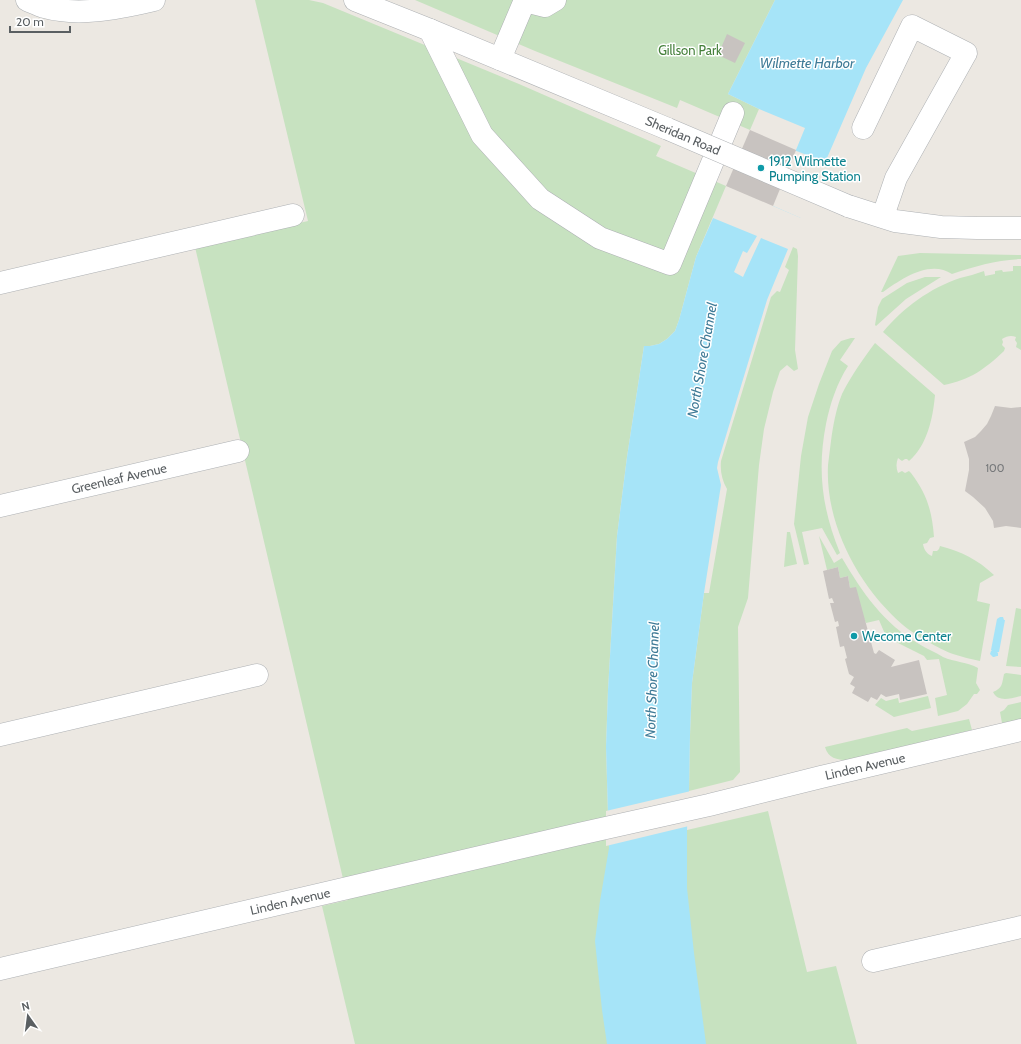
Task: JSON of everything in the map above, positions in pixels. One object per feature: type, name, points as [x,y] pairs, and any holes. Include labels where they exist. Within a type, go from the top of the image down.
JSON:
[{"type":"street","points":[[27,0],[45,7],[73,11],[116,8],[154,0]]},
{"type":"street","name":"Sheridan Road","points":[[355,0],[668,129],[848,206],[895,221],[941,227],[1021,228]]},
{"type":"street","points":[[500,59],[525,0],[545,6],[555,0]]},
{"type":"street","points":[[863,128],[912,26],[966,53],[896,178],[882,216]]},
{"type":"street","points":[[430,30],[482,135],[540,199],[600,238],[670,264],[733,113]]},
{"type":"street","points":[[0,283],[293,216]]},
{"type":"street","name":"Greenleaf Avenue","points":[[0,506],[238,451]]},
{"type":"street","points":[[0,735],[257,675]]},
{"type":"street","name":"Linden Avenue","points":[[0,969],[579,834],[710,805],[821,776],[1021,730]]},
{"type":"street","points":[[873,961],[1021,927]]},
{"type":"green space","points":[[255,0],[309,0],[323,3],[519,84],[661,146],[656,156],[726,186],[696,257],[675,331],[659,344],[644,346],[627,457],[617,536],[606,747],[609,848],[768,811],[807,972],[836,966],[857,1044],[355,1044],[322,906],[348,900],[195,247],[308,221]]},
{"type":"green space","name":"Gillson Park","points":[[415,0],[775,0],[728,94],[759,109],[750,130],[680,100],[677,108],[535,51]]},
{"type":"green space","points":[[793,247],[797,249],[798,256],[795,350],[798,369],[794,371],[787,365],[780,371],[764,429],[759,465],[748,598],[738,627],[740,772],[733,780],[689,791],[692,683],[704,593],[709,593],[727,489],[722,475],[721,461],[771,297],[777,291],[780,292],[789,270],[785,267]]},
{"type":"green space","points":[[920,253],[1021,255],[1021,259],[986,264],[952,274],[943,270],[934,269],[916,272],[881,292],[898,256]]},
{"type":"green space","points":[[1013,266],[1021,266],[1021,350],[1016,347],[1016,337],[1011,336],[1002,339],[1002,345],[1005,348],[1004,351],[977,373],[962,380],[944,385],[883,332],[908,307],[938,287],[960,278],[984,271],[985,276],[995,274],[995,271],[1013,271]]},
{"type":"green space","points":[[925,277],[941,277],[906,299],[876,326],[875,325],[878,307],[882,299],[907,283]]},
{"type":"green space","points":[[855,338],[840,360],[848,366],[834,394],[826,424],[822,457],[825,505],[840,553],[837,555],[822,528],[802,532],[809,564],[804,565],[794,524],[801,456],[808,417],[832,351],[841,341]]},
{"type":"green space","points":[[875,343],[935,395],[931,422],[925,440],[909,461],[905,459],[902,461],[898,458],[897,469],[898,473],[902,471],[905,473],[909,471],[911,473],[921,488],[928,503],[934,537],[930,538],[927,543],[923,544],[927,553],[932,556],[933,551],[937,551],[940,546],[948,548],[975,560],[994,575],[980,583],[977,601],[990,604],[980,661],[947,652],[920,637],[903,625],[887,610],[872,592],[848,553],[839,532],[832,510],[829,488],[828,465],[834,423],[842,394],[857,368]]},
{"type":"green space","points":[[787,532],[790,532],[797,564],[784,567]]},
{"type":"green space","points":[[819,536],[834,563],[842,558],[866,595],[895,627],[906,636],[943,657],[970,664],[978,668],[976,683],[980,690],[977,694],[974,694],[967,704],[958,711],[938,716],[935,698],[947,695],[939,659],[927,660],[924,656],[894,641],[885,634],[879,620],[866,623],[850,588],[848,576],[840,578],[838,567],[827,570]]},
{"type":"green space","points":[[1016,608],[1021,609],[1021,667],[1006,666]]},
{"type":"green space","points":[[1004,674],[1021,675],[1021,696],[1010,699],[1002,699],[998,698],[993,692],[1000,687]]},
{"type":"green space","points":[[928,696],[931,708],[894,717],[875,705],[881,698],[886,701],[898,698],[899,703]]},
{"type":"green space","points":[[1021,702],[1021,719],[1002,723],[1000,712],[1008,705]]},
{"type":"green space","points":[[969,719],[972,730],[847,760],[833,758],[828,754],[825,747],[907,728],[912,731]]},
{"type":"water","name":"Wilmette Harbor","points":[[775,0],[903,0],[866,68],[801,218],[773,206],[805,128],[728,94]]},
{"type":"water","name":"North Shore Channel","points":[[713,218],[757,236],[747,253],[743,251],[734,272],[743,277],[761,238],[788,249],[767,300],[718,462],[717,468],[721,485],[692,683],[687,830],[687,888],[706,1044],[607,1044],[595,941],[609,848],[606,747],[608,690],[617,536],[627,457],[644,346],[659,344],[675,331],[696,257]]},
{"type":"water","points":[[1003,617],[1005,620],[999,652],[997,652],[998,656],[993,657],[990,654],[992,651],[997,619]]},
{"type":"pier","points":[[794,150],[827,163],[803,219],[771,205]]},
{"type":"pier","points":[[691,791],[689,826],[606,846],[606,811]]},
{"type":"building","points":[[727,34],[745,43],[735,63],[718,55]]},
{"type":"building","name":"1912 Wilmette Pumping Station","points":[[750,130],[796,150],[773,206],[726,186]]},
{"type":"building","points":[[995,406],[1011,408],[1021,407],[1021,528],[1006,526],[994,528],[993,521],[985,508],[965,491],[969,470],[969,459],[964,442],[975,437],[981,431],[987,424]]},
{"type":"building","name":"Wecome Center","points":[[838,567],[840,578],[848,576],[850,588],[856,587],[874,653],[876,654],[879,650],[895,660],[891,667],[919,660],[927,694],[900,700],[899,694],[886,697],[881,694],[877,700],[871,697],[868,702],[852,693],[855,687],[850,684],[854,677],[849,674],[845,659],[847,658],[844,646],[840,647],[836,627],[839,626],[838,621],[835,622],[830,603],[834,603],[832,598],[829,599],[823,571]]},
{"type":"place","name":"1912 Wilmette Pumping Station","points":[[761,168]]},
{"type":"place","name":"Wecome Center","points":[[854,636]]}]
